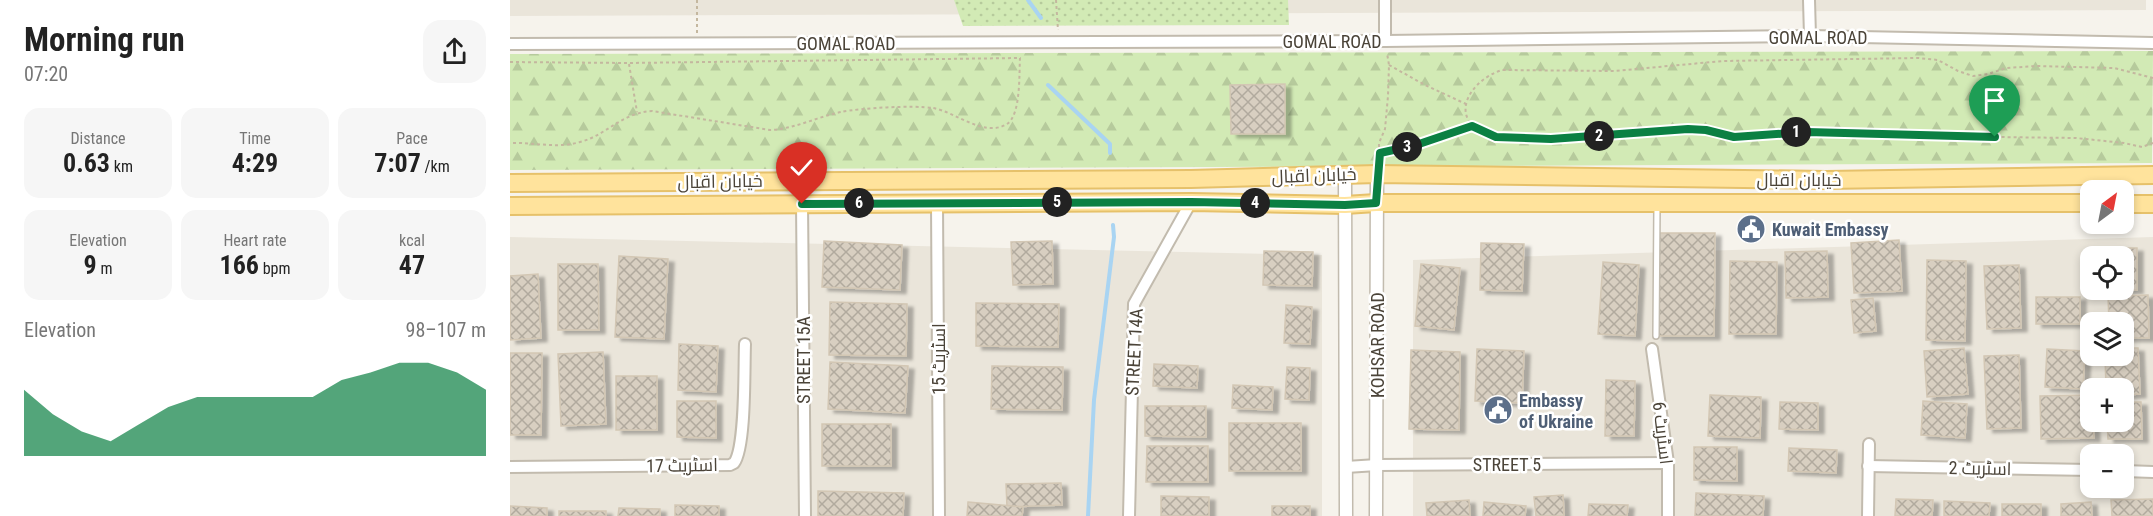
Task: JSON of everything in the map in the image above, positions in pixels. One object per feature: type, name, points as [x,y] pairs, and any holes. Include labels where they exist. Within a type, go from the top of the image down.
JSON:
[{"type":"main road","name":"خیابان اقبال","points":[[510,183],[1191,179],[1377,174],[1826,180],[2153,175]]},
{"type":"main road","name":"خیابان اقبال","points":[[510,206],[1191,202],[1345,205],[1376,203],[2080,203]]},
{"type":"main road","points":[[2134,204],[2153,204]]},
{"type":"street","points":[[1385,0],[1385,41]]},
{"type":"street","points":[[1809,0],[1810,36]]},
{"type":"street","name":"GOMAL ROAD","points":[[510,44],[1385,41],[1810,36],[2153,43]]},
{"type":"street","name":"KOHSAR ROAD","points":[[1376,516],[1377,174]]},
{"type":"street","name":"KOHSAR ROAD","points":[[1345,175],[1346,516]]},
{"type":"street","name":"STREET 14A","points":[[1130,516],[1134,304],[1191,202]]},
{"type":"street","name":"اسٹریٹ 15","points":[[937,203],[939,516]]},
{"type":"street","name":"STREET 15A","points":[[802,204],[805,516]]},
{"type":"street","name":"اسٹریٹ 17","points":[[510,466],[730,465],[734,463],[739,451],[745,344]]},
{"type":"street","name":"اسٹریٹ 6","points":[[1652,350],[1668,463],[1668,516]]},
{"type":"street","points":[[1868,516],[1869,444]]},
{"type":"street","name":"STREET 5","points":[[1346,467],[1668,463]]},
{"type":"street","name":"اسٹریٹ 2","points":[[1868,466],[2080,470]]},
{"type":"street","points":[[2134,471],[2153,471]]},
{"type":"lane","points":[[1656,336],[1657,203]]},
{"type":"path","points":[[697,0],[697,43]]},
{"type":"path","points":[[1056,0],[1058,42]]},
{"type":"path","points":[[1377,174],[1379,143],[1385,129],[1389,65],[1385,41]]},
{"type":"path","points":[[510,62],[629,63],[1020,58],[1015,113],[1010,122],[1001,127],[982,126],[934,108],[911,107],[843,112],[781,130],[652,111],[637,112],[592,138],[580,142],[561,146],[510,143]]},
{"type":"path","points":[[2153,78],[2114,68],[2037,66],[2006,68],[1973,76],[1938,60],[1918,58],[1723,61],[1614,71],[1502,70],[1488,75],[1475,86],[1466,104],[1466,117],[1472,126],[1496,137],[1527,139],[1688,129],[1706,130],[1734,137],[1807,132],[2076,138],[2142,147],[2153,142]]},
{"type":"path","points":[[629,63],[637,112]]},
{"type":"path","points":[[1389,65],[1466,104]]},
{"type":"path","points":[[1380,153],[1416,145],[1472,126]]},
{"type":"shaded area","points":[[510,0],[2146,0],[2146,10],[510,16]]},
{"type":"shaded area","points":[[510,237],[1322,255],[1322,516],[510,516]]},
{"type":"shaded area","points":[[2153,237],[2153,516],[1413,516],[1413,260]]},
{"type":"green space","points":[[954,0],[1288,0],[1289,25],[963,26]]},
{"type":"green space","points":[[2153,51],[2152,163],[510,170],[510,54]]},
{"type":"building","points":[[1285,84],[1285,134],[1231,134],[1230,85]]},
{"type":"building","points":[[1657,233],[1715,233],[1714,336],[1656,336]]},
{"type":"building","points":[[1899,240],[1902,291],[1854,293],[1851,243]]},
{"type":"building","points":[[824,241],[902,245],[900,290],[822,287]]},
{"type":"building","points":[[1052,241],[1053,284],[1013,285],[1011,242]]},
{"type":"building","points":[[1481,243],[1524,244],[1522,291],[1480,290]]},
{"type":"building","points":[[2134,248],[2137,248],[2137,290],[2134,290]]},
{"type":"building","points":[[1264,251],[1313,252],[1312,286],[1263,285]]},
{"type":"building","points":[[1827,251],[1828,297],[1786,298],[1785,252]]},
{"type":"building","points":[[619,256],[668,259],[664,339],[615,337]]},
{"type":"building","points":[[1927,260],[1966,261],[1965,341],[1926,340]]},
{"type":"building","points":[[1730,261],[1777,262],[1776,334],[1729,334]]},
{"type":"building","points":[[1603,262],[1639,265],[1635,336],[1598,334]]},
{"type":"building","points":[[558,264],[598,264],[599,330],[558,330]]},
{"type":"building","points":[[1421,264],[1460,268],[1454,330],[1415,326]]},
{"type":"building","points":[[2019,265],[2021,328],[1987,329],[1984,266]]},
{"type":"building","points":[[538,274],[541,338],[510,340],[510,276]]},
{"type":"building","points":[[2134,295],[2148,295],[2149,338],[2134,338],[2134,312],[2109,312],[2108,300],[2134,300]]},
{"type":"building","points":[[2036,297],[2080,297],[2080,324],[2036,324]]},
{"type":"building","points":[[1873,298],[1876,331],[1854,333],[1851,300]]},
{"type":"building","points":[[830,302],[907,304],[906,356],[829,355]]},
{"type":"building","points":[[976,303],[1059,304],[1058,347],[976,346]]},
{"type":"building","points":[[1286,305],[1312,307],[1310,344],[1284,343]]},
{"type":"building","points":[[679,344],[718,346],[716,392],[678,390]]},
{"type":"building","points":[[1964,348],[1968,394],[1927,397],[1924,351]]},
{"type":"building","points":[[2134,348],[2138,348],[2140,394],[2134,394],[2134,378],[2106,378],[2105,366],[2134,366]]},
{"type":"building","points":[[1477,349],[1524,351],[1522,403],[1475,401]]},
{"type":"building","points":[[2047,349],[2080,351],[2080,366],[2084,366],[2084,378],[2080,378],[2080,389],[2045,387]]},
{"type":"building","points":[[1411,350],[1460,352],[1459,430],[1409,429]]},
{"type":"building","points":[[603,352],[606,424],[561,426],[558,354]]},
{"type":"building","points":[[510,353],[542,353],[541,435],[510,435]]},
{"type":"building","points":[[2019,355],[2021,428],[1987,429],[1984,356]]},
{"type":"building","points":[[830,362],[908,366],[905,413],[828,409]]},
{"type":"building","points":[[1154,364],[1198,366],[1197,388],[1153,386]]},
{"type":"building","points":[[992,366],[1063,367],[1062,410],[991,409]]},
{"type":"building","points":[[1287,367],[1310,368],[1309,400],[1285,399]]},
{"type":"building","points":[[616,376],[657,376],[657,430],[616,430]]},
{"type":"building","points":[[1606,380],[1635,381],[1634,436],[1605,436]]},
{"type":"building","points":[[1233,385],[1273,387],[1272,410],[1232,408]]},
{"type":"building","points":[[1710,395],[1761,397],[1760,438],[1708,436]]},
{"type":"building","points":[[2080,395],[2080,432],[2094,432],[2094,438],[2041,439],[2040,396]]},
{"type":"building","points":[[677,401],[716,401],[716,438],[677,437]]},
{"type":"building","points":[[1923,401],[1967,404],[1965,438],[1921,435]]},
{"type":"building","points":[[1780,402],[1818,403],[1818,430],[1779,429]]},
{"type":"building","points":[[2134,402],[2141,402],[2142,439],[2108,439],[2108,432],[2134,432]]},
{"type":"building","points":[[1145,406],[1206,406],[1206,437],[1145,436]]},
{"type":"building","points":[[1229,423],[1301,423],[1301,471],[1229,471]]},
{"type":"building","points":[[822,424],[891,424],[891,466],[822,466]]},
{"type":"building","points":[[1147,446],[1208,446],[1208,482],[1146,482]]},
{"type":"building","points":[[1694,447],[1737,447],[1737,481],[1694,480]]},
{"type":"building","points":[[1789,448],[1837,450],[1836,473],[1788,471]]},
{"type":"building","points":[[1061,483],[1062,505],[1007,507],[1006,484]]},
{"type":"building","points":[[818,491],[904,493],[903,516],[818,516]]},
{"type":"building","points":[[1696,493],[1764,496],[1763,516],[1695,516]]},
{"type":"building","points":[[1563,495],[1564,516],[1536,516],[1534,497]]},
{"type":"building","points":[[1161,496],[1209,497],[1209,516],[1161,516]]},
{"type":"building","points":[[1896,499],[1933,500],[1932,516],[1895,516]]},
{"type":"building","points":[[2153,499],[2153,516],[2112,516],[2111,500]]},
{"type":"building","points":[[1469,500],[1470,516],[1427,516],[1426,503]]},
{"type":"building","points":[[1944,501],[1990,503],[1989,516],[1944,516]]},
{"type":"building","points":[[968,502],[1023,507],[1022,516],[967,516]]},
{"type":"building","points":[[1484,502],[1526,506],[1525,516],[1483,516]]},
{"type":"building","points":[[2091,502],[2092,516],[2061,516],[2061,504]]},
{"type":"building","points":[[1589,504],[1628,505],[1627,516],[1588,516]]},
{"type":"building","points":[[2002,504],[2041,504],[2041,516],[2002,516]]},
{"type":"building","points":[[675,505],[719,506],[719,516],[675,516]]},
{"type":"building","points":[[510,506],[547,508],[547,516],[510,516]]},
{"type":"building","points":[[1272,506],[1310,506],[1310,516],[1272,516]]},
{"type":"building","points":[[619,508],[660,509],[660,516],[618,516]]},
{"type":"building","points":[[559,511],[606,511],[606,516],[559,516]]},
{"type":"waterway","points":[[1028,0],[1041,18]]},
{"type":"waterway","points":[[1048,85],[1110,144],[1110,153]]},
{"type":"waterway","points":[[1088,516],[1094,400],[1114,237],[1113,225]]},
{"type":"place","name":"Kuwait Embassy","points":[[1751,229]]},
{"type":"place","name":"Embassy of Ukraine","points":[[1498,410]]},
{"type":"route","points":[[802,204],[1191,202],[1345,205],[1376,203],[1380,153],[1416,145],[1472,126],[1496,137],[1515,139],[1655,133],[1688,129],[1706,130],[1734,137],[1807,132],[1995,137]]}]
